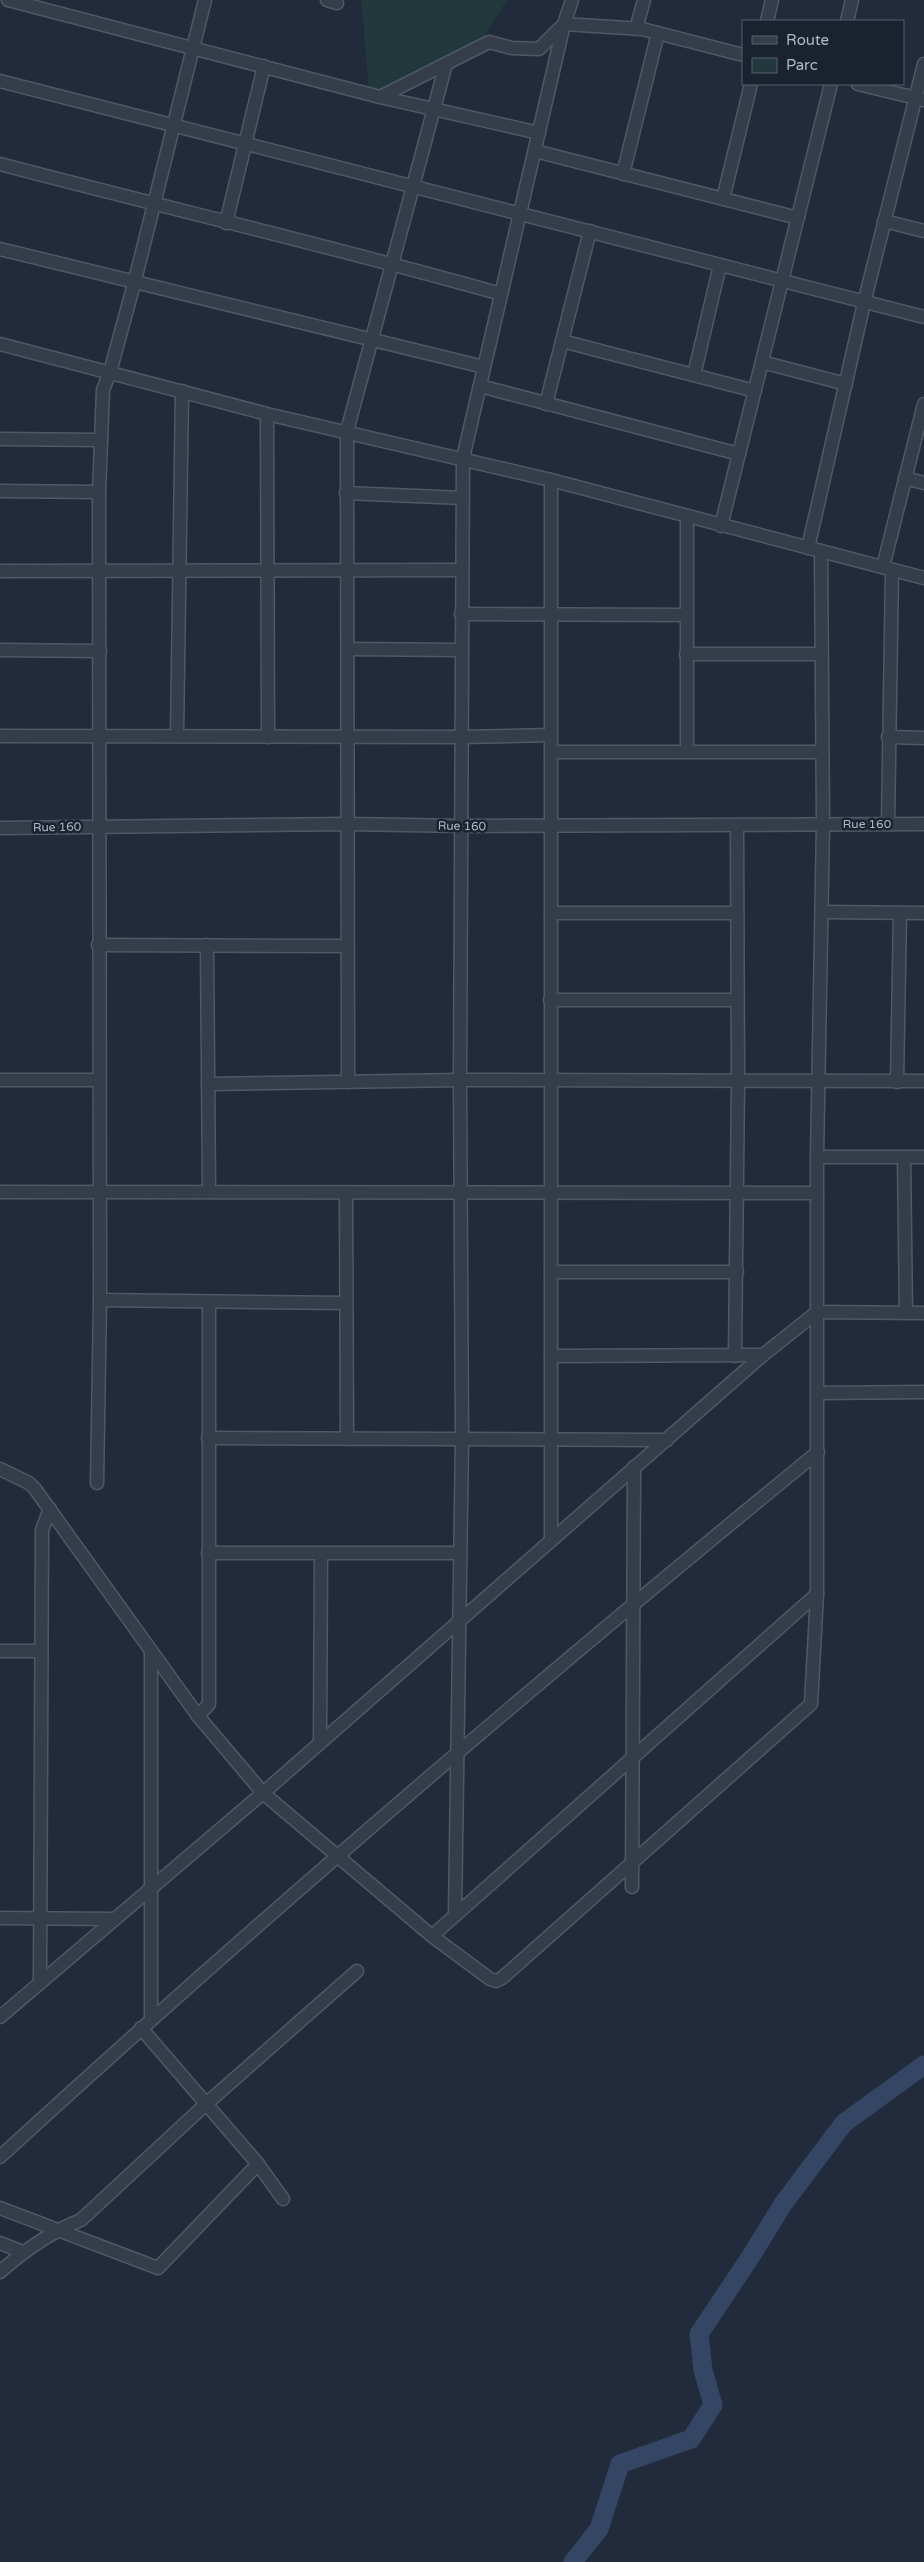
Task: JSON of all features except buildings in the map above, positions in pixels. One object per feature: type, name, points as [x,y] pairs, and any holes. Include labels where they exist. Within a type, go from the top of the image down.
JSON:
[{"type":"street","points":[[8,0],[380,97],[539,133]]},
{"type":"street","points":[[98,1483],[100,1300],[98,945],[99,492],[103,390],[110,372],[134,284],[205,0]]},
{"type":"street","points":[[455,1915],[461,1620],[462,1440],[460,1080],[463,826],[461,614],[463,458],[564,24],[572,0]]},
{"type":"street","points":[[636,29],[644,0]]},
{"type":"street","points":[[767,20],[772,0]]},
{"type":"street","points":[[847,20],[852,0]]},
{"type":"street","points":[[380,97],[489,42],[512,48],[539,49],[564,24],[636,29],[742,55]]},
{"type":"street","points":[[623,174],[658,33]]},
{"type":"street","points":[[348,1082],[347,431],[446,64]]},
{"type":"street","points":[[808,548],[884,221],[920,99],[924,64]]},
{"type":"street","points":[[226,223],[264,66]]},
{"type":"street","points":[[0,81],[414,185],[924,317]]},
{"type":"street","points":[[723,199],[751,85]]},
{"type":"street","points":[[721,526],[831,85]]},
{"type":"street","points":[[862,85],[920,99]]},
{"type":"street","points":[[535,151],[798,218]]},
{"type":"street","points":[[0,164],[154,205],[392,263],[501,294]]},
{"type":"street","points":[[884,221],[924,232]]},
{"type":"street","points":[[546,404],[590,231]]},
{"type":"street","points":[[0,249],[134,284],[484,367]]},
{"type":"street","points":[[694,375],[720,265]]},
{"type":"street","points":[[562,341],[754,391]]},
{"type":"street","points":[[0,344],[267,414],[347,431],[551,480],[924,578]]},
{"type":"street","points":[[762,362],[846,384]]},
{"type":"street","points":[[480,386],[739,454]]},
{"type":"street","points":[[178,736],[182,392]]},
{"type":"street","points":[[888,824],[887,569],[905,478],[924,404]]},
{"type":"street","points":[[267,414],[268,737]]},
{"type":"street","points":[[0,440],[101,440]]},
{"type":"street","points":[[905,478],[924,483]]},
{"type":"street","points":[[551,480],[551,1082],[549,1193],[552,1440],[551,1540]]},
{"type":"street","points":[[0,491],[99,492]]},
{"type":"street","points":[[346,494],[462,498]]},
{"type":"street","points":[[687,517],[687,751]]},
{"type":"street","points":[[0,1469],[29,1483],[50,1509],[151,1653],[198,1716],[263,1793],[432,1936],[490,1979],[496,1981],[811,1704],[817,1594],[817,1157],[823,824],[821,551]]},
{"type":"street","points":[[0,571],[347,572],[462,570]]},
{"type":"street","points":[[461,614],[686,615]]},
{"type":"street","points":[[348,649],[461,650]]},
{"type":"street","points":[[0,650],[100,651]]},
{"type":"street","points":[[686,654],[821,654]]},
{"type":"street","points":[[0,736],[462,737],[551,735]]},
{"type":"street","points":[[888,737],[924,738]]},
{"type":"street","points":[[551,752],[822,752]]},
{"type":"street","name":"Rue 160","points":[[0,828],[348,824],[463,826],[924,824]]},
{"type":"street","points":[[734,1356],[738,1192],[736,825]]},
{"type":"street","points":[[822,912],[924,913]]},
{"type":"street","points":[[551,913],[737,913]]},
{"type":"street","points":[[897,1082],[900,913]]},
{"type":"street","points":[[98,945],[347,946]]},
{"type":"street","points":[[207,945],[210,1191]]},
{"type":"street","points":[[550,1000],[738,1000]]},
{"type":"street","points":[[0,1080],[99,1080]]},
{"type":"street","points":[[208,1084],[460,1080],[551,1082],[924,1081]]},
{"type":"street","points":[[817,1157],[924,1158]]},
{"type":"street","points":[[904,1157],[906,1313]]},
{"type":"street","points":[[0,1192],[817,1193]]},
{"type":"street","points":[[346,1193],[347,1439]]},
{"type":"street","points":[[551,1272],[736,1272]]},
{"type":"street","points":[[100,1300],[346,1303]]},
{"type":"street","points":[[198,1716],[209,1704],[208,1438],[210,1302]]},
{"type":"street","points":[[0,2016],[263,1793],[634,1467],[763,1355],[817,1312],[924,1313]]},
{"type":"street","points":[[551,1356],[763,1355]]},
{"type":"street","points":[[818,1394],[924,1392]]},
{"type":"street","points":[[208,1438],[667,1440]]},
{"type":"street","points":[[0,2157],[146,2024],[337,1856],[635,1602],[818,1452]]},
{"type":"street","points":[[632,1887],[635,1602],[634,1467]]},
{"type":"street","points":[[40,1981],[42,1530],[50,1509]]},
{"type":"street","points":[[208,1553],[460,1553]]},
{"type":"street","points":[[320,1742],[321,1553]]},
{"type":"street","points":[[432,1936],[817,1594]]},
{"type":"street","points":[[0,1651],[41,1651]]},
{"type":"street","points":[[151,1653],[152,1888],[146,2024],[206,2104],[258,2164],[283,2199]]},
{"type":"street","points":[[0,1918],[115,1919]]},
{"type":"street","points":[[0,2272],[23,2252],[57,2229],[81,2220],[206,2104],[357,1971]]},
{"type":"street","points":[[0,2208],[158,2268],[258,2164]]},
{"type":"street","points":[[0,2243],[23,2252]]},
{"type":"green space","points":[[361,0],[507,0],[484,36],[378,93],[369,91]]},
{"type":"waterway","points":[[573,2562],[599,2529],[620,2464],[691,2439],[713,2405],[703,2370],[699,2334],[783,2204],[844,2123],[924,2065]]}]
